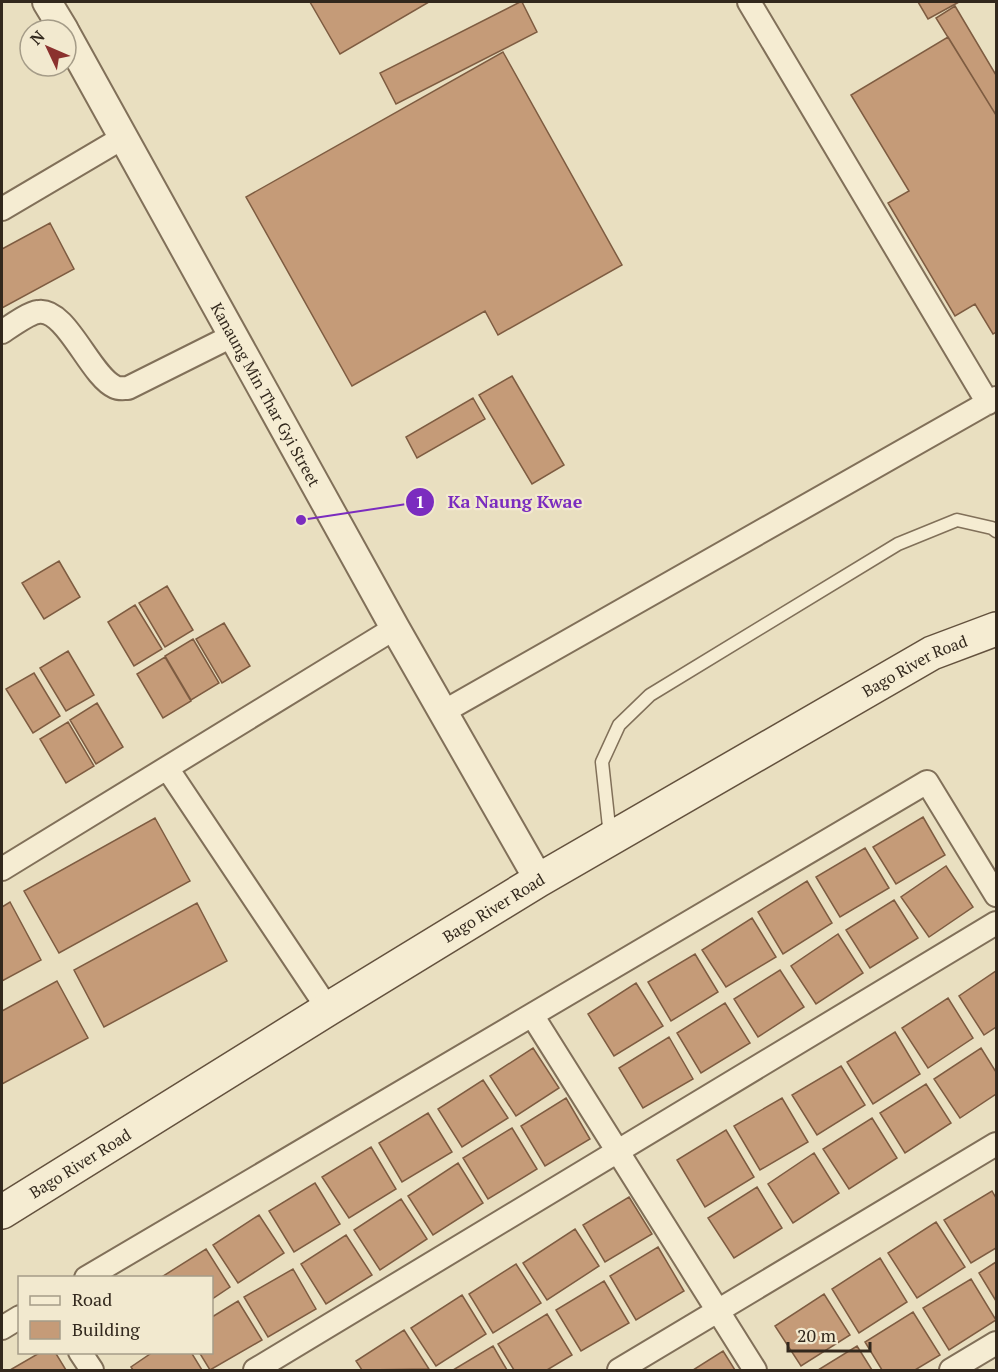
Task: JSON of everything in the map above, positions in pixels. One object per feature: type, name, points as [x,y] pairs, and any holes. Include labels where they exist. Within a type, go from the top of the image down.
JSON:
[{"type":"main road","name":"Bago River Road","points":[[2,1212],[539,880],[932,653],[996,629]]},
{"type":"street","points":[[47,2],[57,18]]},
{"type":"street","points":[[443,712],[992,401],[749,2]]},
{"type":"street","name":"Kanaung Min Thar Gyi Street","points":[[78,55],[395,628],[539,880]]},
{"type":"street","points":[[2,208],[124,137]]},
{"type":"street","points":[[2,332],[37,311],[50,312],[105,381],[116,389],[128,388],[234,336]]},
{"type":"street","points":[[2,869],[395,628]]},
{"type":"street","points":[[167,768],[328,1009]]},
{"type":"street","points":[[89,1276],[927,782],[996,895]]},
{"type":"street","points":[[255,1371],[996,923]]},
{"type":"street","points":[[532,1015],[755,1371]]},
{"type":"street","points":[[619,1371],[996,1144]]},
{"type":"street","points":[[2,1328],[18,1318]]},
{"type":"street","points":[[951,1371],[996,1343]]},
{"type":"street","points":[[81,1354],[92,1371]]},
{"type":"lane","points":[[610,839],[602,762],[620,725],[650,695],[898,544],[957,520],[992,528],[996,531]]},
{"type":"building","points":[[310,2],[429,2],[340,54]]},
{"type":"building","points":[[520,2],[537,32],[396,104],[380,73]]},
{"type":"building","points":[[918,2],[959,2],[928,19]]},
{"type":"building","points":[[955,6],[996,75],[996,115],[936,18]]},
{"type":"building","points":[[948,37],[996,115],[996,332],[993,334],[975,304],[955,316],[888,203],[909,191],[851,95]]},
{"type":"building","points":[[503,52],[622,265],[498,335],[485,311],[352,386],[246,197]]},
{"type":"building","points":[[50,223],[74,269],[2,308],[2,249]]},
{"type":"building","points":[[512,376],[564,465],[532,484],[479,395]]},
{"type":"building","points":[[473,398],[485,419],[417,458],[406,437]]},
{"type":"building","points":[[59,561],[80,597],[44,619],[22,583]]},
{"type":"building","points":[[167,586],[193,630],[165,647],[139,603]]},
{"type":"building","points":[[135,605],[162,649],[134,666],[108,622]]},
{"type":"building","points":[[224,623],[250,666],[222,683],[196,639]]},
{"type":"building","points":[[193,639],[219,683],[191,700],[165,656]]},
{"type":"building","points":[[68,651],[94,695],[66,711],[40,668]]},
{"type":"building","points":[[165,657],[191,701],[163,718],[137,674]]},
{"type":"building","points":[[34,673],[60,716],[33,733],[6,689]]},
{"type":"building","points":[[97,703],[123,747],[96,764],[70,720]]},
{"type":"building","points":[[68,722],[94,766],[66,783],[40,739]]},
{"type":"building","points":[[923,817],[945,855],[896,884],[873,847]]},
{"type":"building","points":[[155,818],[190,881],[59,953],[24,891]]},
{"type":"building","points":[[865,848],[889,888],[840,917],[816,877]]},
{"type":"building","points":[[946,866],[973,907],[929,937],[901,897]]},
{"type":"building","points":[[807,881],[832,923],[783,954],[758,912]]},
{"type":"building","points":[[894,900],[918,938],[870,968],[846,930]]},
{"type":"building","points":[[10,902],[41,960],[2,981],[2,907]]},
{"type":"building","points":[[197,903],[227,961],[104,1027],[74,970]]},
{"type":"building","points":[[752,918],[776,957],[726,987],[702,950]]},
{"type":"building","points":[[838,934],[863,973],[816,1004],[791,966]]},
{"type":"building","points":[[695,954],[718,992],[671,1021],[648,982]]},
{"type":"building","points":[[780,970],[804,1007],[758,1037],[734,999]]},
{"type":"building","points":[[996,971],[996,1027],[984,1035],[959,996]]},
{"type":"building","points":[[57,981],[88,1038],[2,1084],[2,1011]]},
{"type":"building","points":[[636,983],[663,1026],[614,1056],[588,1014]]},
{"type":"building","points":[[948,998],[973,1038],[928,1068],[902,1028]]},
{"type":"building","points":[[725,1003],[750,1043],[701,1073],[677,1033]]},
{"type":"building","points":[[895,1032],[920,1074],[873,1104],[847,1062]]},
{"type":"building","points":[[669,1037],[693,1079],[643,1108],[619,1068]]},
{"type":"building","points":[[533,1048],[559,1088],[516,1116],[490,1076]]},
{"type":"building","points":[[981,1048],[996,1072],[996,1094],[960,1118],[934,1079]]},
{"type":"building","points":[[841,1066],[865,1105],[817,1135],[792,1095]]},
{"type":"building","points":[[483,1080],[508,1118],[462,1147],[438,1109]]},
{"type":"building","points":[[926,1084],[951,1123],[905,1153],[880,1113]]},
{"type":"building","points":[[566,1098],[590,1139],[545,1166],[521,1126]]},
{"type":"building","points":[[782,1098],[808,1142],[760,1170],[734,1126]]},
{"type":"building","points":[[428,1113],[452,1152],[402,1182],[379,1143]]},
{"type":"building","points":[[872,1118],[897,1158],[849,1189],[823,1149]]},
{"type":"building","points":[[512,1128],[537,1169],[488,1199],[463,1158]]},
{"type":"building","points":[[726,1130],[754,1177],[705,1207],[677,1160]]},
{"type":"building","points":[[371,1147],[396,1189],[349,1218],[322,1177]]},
{"type":"building","points":[[814,1153],[839,1193],[793,1223],[768,1184]]},
{"type":"building","points":[[458,1163],[483,1203],[433,1235],[408,1196]]},
{"type":"building","points":[[315,1183],[340,1224],[294,1252],[269,1211]]},
{"type":"building","points":[[757,1187],[782,1228],[734,1258],[708,1218]]},
{"type":"building","points":[[992,1191],[996,1198],[996,1248],[971,1263],[944,1220]]},
{"type":"building","points":[[629,1197],[652,1234],[605,1262],[583,1225]]},
{"type":"building","points":[[401,1199],[427,1239],[380,1270],[354,1230]]},
{"type":"building","points":[[259,1215],[284,1253],[238,1283],[213,1245]]},
{"type":"building","points":[[936,1222],[965,1267],[917,1298],[888,1253]]},
{"type":"building","points":[[575,1229],[599,1266],[547,1300],[523,1263]]},
{"type":"building","points":[[346,1235],[372,1275],[326,1304],[301,1264]]},
{"type":"building","points":[[658,1247],[684,1291],[636,1320],[610,1276]]},
{"type":"building","points":[[206,1249],[230,1287],[213,1298],[213,1276],[163,1276]]},
{"type":"building","points":[[880,1258],[907,1302],[859,1333],[832,1289]]},
{"type":"building","points":[[996,1262],[996,1301],[979,1273]]},
{"type":"building","points":[[516,1264],[541,1303],[493,1333],[469,1294]]},
{"type":"building","points":[[293,1269],[316,1309],[268,1337],[244,1297]]},
{"type":"building","points":[[971,1279],[996,1320],[949,1350],[923,1308]]},
{"type":"building","points":[[604,1281],[629,1323],[581,1351],[556,1310]]},
{"type":"building","points":[[824,1294],[850,1335],[801,1366],[775,1326]]},
{"type":"building","points":[[462,1295],[486,1334],[436,1366],[411,1328]]},
{"type":"building","points":[[238,1301],[262,1340],[210,1370],[200,1354],[213,1354],[213,1316]]},
{"type":"building","points":[[913,1312],[940,1355],[915,1370],[882,1370],[865,1342]]},
{"type":"building","points":[[547,1314],[572,1355],[547,1370],[514,1370],[498,1344]]},
{"type":"building","points":[[404,1330],[429,1369],[362,1370],[356,1361]]},
{"type":"building","points":[[493,1346],[507,1370],[453,1370]]},
{"type":"building","points":[[857,1346],[872,1370],[818,1370]]},
{"type":"building","points":[[723,1351],[735,1370],[693,1370]]},
{"type":"building","points":[[38,1354],[56,1354],[66,1370],[10,1370]]},
{"type":"building","points":[[150,1354],[192,1354],[202,1370],[133,1370],[131,1367]]},
{"type":"place","name":"Ka Naung Kwae","points":[[301,520]]}]
